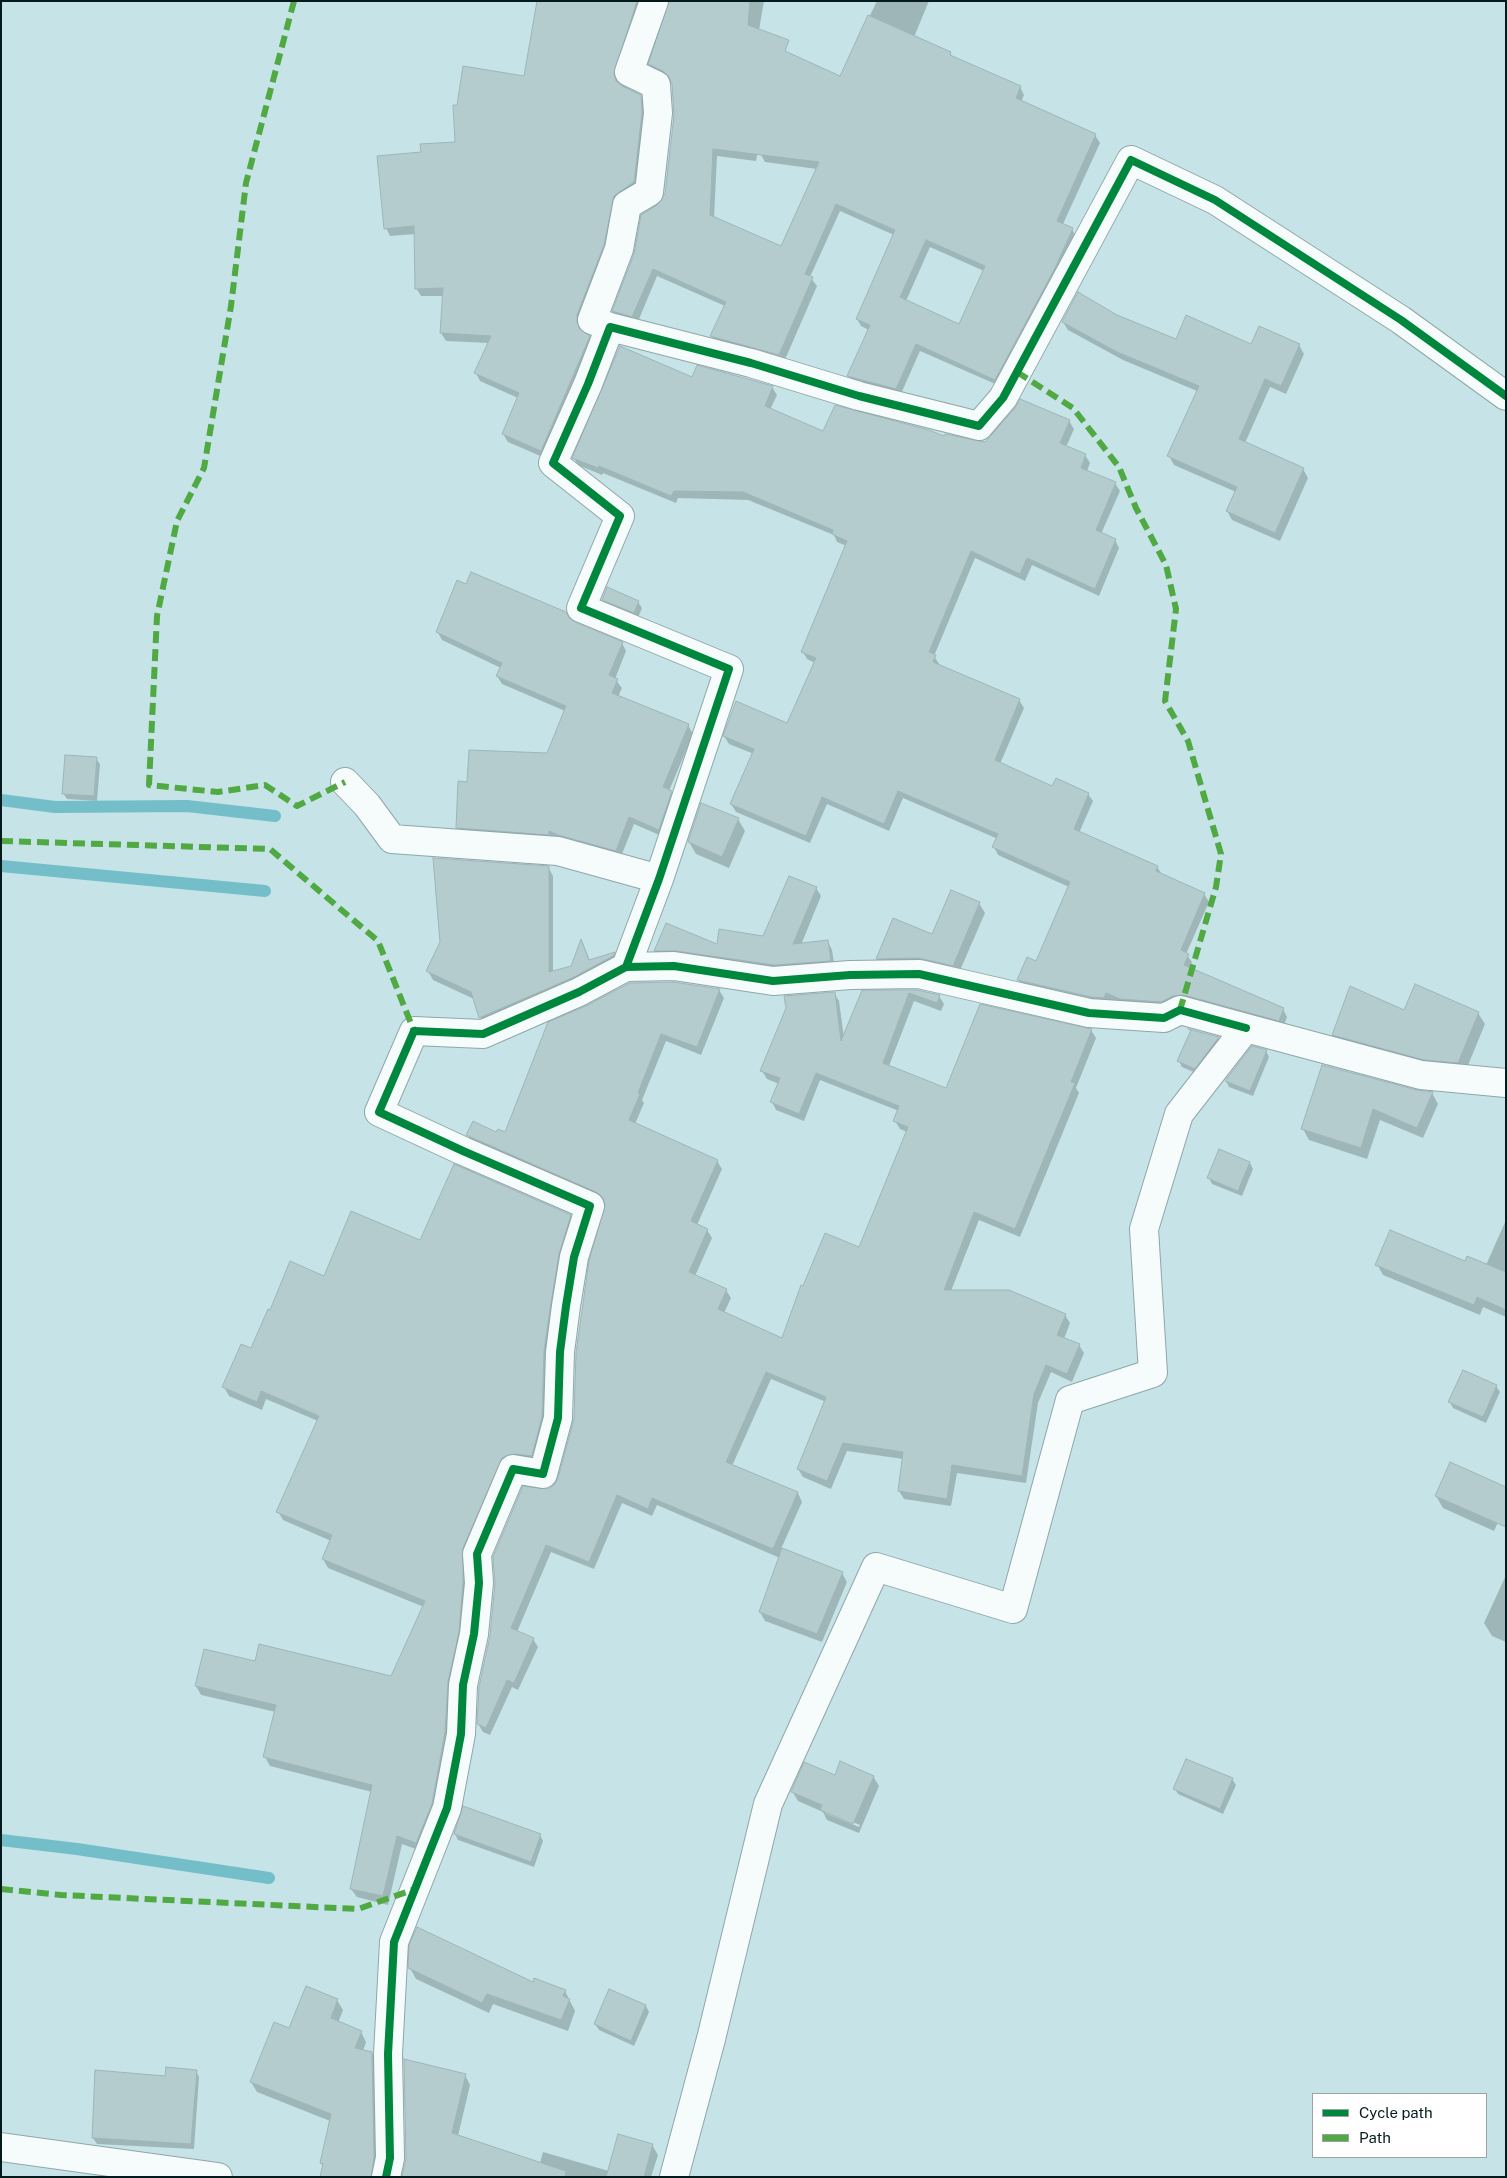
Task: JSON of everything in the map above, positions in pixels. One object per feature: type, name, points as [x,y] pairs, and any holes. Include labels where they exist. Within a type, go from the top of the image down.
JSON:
[{"type":"street","points":[[654,1],[629,72],[656,85],[658,113],[649,192],[627,205],[619,249],[592,320],[610,327],[751,362],[859,396],[979,426],[1004,398],[1131,160],[1216,200],[1401,320],[1506,396]]},
{"type":"street","points":[[610,327],[588,384],[553,463],[620,516],[581,608],[729,669],[659,879],[626,967]]},
{"type":"street","points":[[345,782],[367,805],[392,838],[558,851],[659,879]]},
{"type":"street","points":[[386,2177],[390,2158],[388,2054],[394,1942],[447,1808],[461,1734],[463,1685],[474,1634],[479,1583],[477,1554],[513,1469],[543,1474],[548,1456],[558,1418],[560,1352],[574,1257],[590,1206],[463,1151],[380,1112],[414,1031],[483,1034],[579,992],[626,967],[674,966],[774,981],[850,975],[919,974],[1089,1014],[1164,1018],[1180,1010],[1421,1075],[1506,1083]]},
{"type":"street","points":[[674,2177],[711,2039],[768,1804],[876,1568],[1013,1609],[1070,1400],[1154,1373],[1144,1229],[1179,1114],[1246,1028]]},
{"type":"street","points":[[1,2147],[218,2177]]},
{"type":"building","points":[[537,1],[637,1],[614,74],[616,81],[622,86],[641,95],[642,113],[634,182],[614,196],[604,245],[577,315],[580,329],[590,336],[541,451],[502,434],[519,393],[474,373],[491,336],[440,333],[443,288],[415,289],[414,226],[384,229],[377,156],[421,152],[420,144],[455,142],[453,105],[457,105],[463,66],[524,76]]},
{"type":"building","points":[[669,1],[750,1],[748,25],[789,40],[785,51],[840,76],[868,15],[951,52],[950,55],[1021,86],[1016,98],[1096,134],[1057,221],[1073,228],[1055,268],[995,380],[916,344],[896,389],[847,376],[870,325],[856,319],[895,230],[836,204],[805,274],[813,277],[779,355],[710,336],[726,302],[653,269],[632,317],[612,311],[634,254],[641,215],[657,205],[665,194],[674,115],[672,84],[669,77],[663,71],[648,64]],"holes":[[[713,149],[819,162],[781,246],[710,215]],[[926,240],[985,266],[959,324],[900,297]]]},
{"type":"building","points":[[1078,292],[1117,315],[1176,339],[1186,315],[1251,344],[1259,326],[1300,344],[1281,386],[1265,379],[1239,439],[1304,468],[1275,533],[1226,511],[1237,487],[1167,456],[1199,386],[1117,352],[1062,322]]},
{"type":"building","points":[[620,346],[692,377],[697,365],[773,386],[765,406],[823,431],[835,405],[929,430],[944,436],[945,434],[985,442],[1015,408],[1020,399],[1070,420],[1060,443],[1086,454],[1081,468],[1116,482],[1096,530],[1116,539],[1095,589],[1027,558],[1020,574],[971,551],[929,652],[936,655],[933,662],[1020,699],[995,760],[1052,786],[1056,778],[1089,793],[1074,829],[1158,866],[1156,871],[1205,893],[1181,950],[1189,954],[1184,965],[1284,1008],[1279,1021],[1184,995],[1173,996],[1161,1002],[1120,999],[1106,993],[1104,998],[1091,997],[1017,980],[1027,957],[1036,961],[1070,882],[992,847],[998,834],[898,791],[884,824],[822,797],[806,836],[730,804],[754,749],[723,736],[736,701],[787,723],[816,658],[801,652],[847,541],[832,534],[833,530],[743,492],[674,491],[671,496],[599,466],[598,468],[572,458]]},
{"type":"building","points":[[471,572],[566,612],[569,618],[575,622],[623,642],[609,675],[618,679],[612,693],[689,724],[663,787],[672,791],[659,830],[629,817],[616,851],[549,831],[549,835],[456,828],[458,781],[467,782],[469,750],[547,753],[566,706],[496,676],[502,663],[436,632],[457,580],[466,584]]},
{"type":"building","points":[[607,587],[639,601],[634,613],[602,600]]},
{"type":"building","points":[[65,755],[97,757],[94,796],[62,794]]},
{"type":"building","points":[[701,803],[739,818],[722,857],[688,842]]},
{"type":"building","points":[[433,858],[549,866],[549,972],[571,966],[581,939],[589,960],[615,952],[613,956],[572,978],[479,1018],[471,992],[426,971],[440,942]]},
{"type":"building","points":[[789,876],[817,887],[793,944],[828,940],[831,961],[774,965],[676,951],[654,951],[666,923],[717,944],[719,929],[763,936]]},
{"type":"building","points":[[951,890],[980,902],[953,966],[919,958],[876,959],[893,918],[932,934]]},
{"type":"building","points":[[673,982],[720,989],[697,1047],[661,1034],[629,1120],[718,1160],[691,1221],[708,1229],[689,1272],[727,1289],[718,1309],[782,1338],[801,1285],[803,1286],[825,1233],[859,1247],[908,1127],[893,1121],[899,1106],[816,1073],[799,1114],[770,1102],[780,1078],[760,1071],[786,1008],[784,996],[835,992],[841,1041],[862,990],[917,990],[940,995],[937,1003],[909,993],[883,1063],[946,1088],[980,1004],[1092,1029],[1071,1082],[1075,1083],[1015,1229],[974,1212],[944,1290],[1009,1290],[1066,1314],[1057,1335],[1080,1344],[1067,1374],[1046,1365],[1034,1394],[1022,1476],[952,1465],[947,1499],[898,1491],[903,1452],[843,1443],[827,1481],[797,1469],[826,1397],[766,1372],[726,1462],[798,1492],[773,1549],[652,1498],[648,1509],[617,1495],[589,1562],[546,1545],[511,1628],[534,1638],[514,1683],[507,1680],[486,1728],[477,1724],[479,1687],[490,1636],[495,1584],[493,1557],[523,1486],[548,1489],[554,1485],[558,1478],[574,1419],[576,1353],[589,1261],[605,1204],[602,1197],[596,1192],[466,1135],[473,1121],[496,1132],[498,1129],[505,1132],[548,1022],[586,1006],[630,983]]},
{"type":"building","points":[[1415,984],[1479,1012],[1458,1063],[1424,1060],[1332,1035],[1350,986],[1404,1010]]},
{"type":"building","points":[[1188,1029],[1219,1037],[1195,1069],[1177,1061],[1191,1030]]},
{"type":"building","points":[[1252,1046],[1267,1050],[1250,1091],[1225,1081]]},
{"type":"building","points":[[1322,1065],[1417,1090],[1433,1092],[1417,1128],[1373,1109],[1361,1148],[1301,1129]]},
{"type":"building","points":[[1219,1149],[1250,1162],[1238,1191],[1207,1178]]},
{"type":"building","points":[[454,1164],[571,1215],[559,1254],[551,1303],[544,1351],[542,1416],[532,1456],[515,1454],[502,1458],[463,1548],[463,1583],[459,1632],[448,1682],[445,1732],[432,1804],[416,1843],[397,1836],[383,1896],[350,1889],[372,1785],[263,1757],[276,1705],[195,1686],[204,1649],[255,1661],[259,1644],[391,1676],[425,1601],[322,1559],[332,1535],[276,1512],[319,1416],[261,1391],[257,1402],[222,1387],[241,1344],[251,1348],[268,1309],[270,1310],[290,1261],[324,1276],[351,1211],[420,1240]]},
{"type":"building","points":[[1390,1230],[1465,1261],[1467,1256],[1506,1272],[1506,1310],[1477,1297],[1474,1305],[1375,1265]]},
{"type":"building","points":[[1463,1370],[1497,1385],[1483,1417],[1448,1402]]},
{"type":"building","points":[[1450,1462],[1506,1487],[1506,1527],[1435,1496]]},
{"type":"building","points":[[782,1548],[843,1572],[817,1634],[759,1612]]},
{"type":"building","points":[[1186,1759],[1233,1778],[1220,1809],[1173,1789]]},
{"type":"building","points":[[840,1761],[874,1776],[853,1824],[820,1810],[822,1805],[791,1792],[804,1762],[835,1775]]},
{"type":"building","points":[[463,1806],[541,1834],[531,1862],[454,1834]]},
{"type":"building","points":[[417,1927],[533,1982],[534,1978],[566,1990],[563,1996],[570,1999],[561,2020],[487,1994],[482,2003],[408,1968],[409,1945]]},
{"type":"building","points":[[306,1986],[338,1999],[331,2018],[362,2031],[355,2048],[372,2052],[374,2157],[371,2177],[320,2177],[323,2164],[320,2163],[331,2114],[250,2082],[274,2022],[289,2028]]},
{"type":"building","points":[[609,1989],[646,2005],[631,2041],[594,2024]]},
{"type":"building","points":[[404,2059],[466,2074],[452,2133],[566,2171],[565,2177],[402,2177],[406,2158]]},
{"type":"building","points":[[166,2067],[197,2070],[191,2144],[92,2138],[95,2070],[165,2076]]},
{"type":"building","points":[[618,2134],[653,2144],[644,2177],[606,2177]]},
{"type":"waterway","points":[[1,800],[55,807],[187,806],[275,816]]},
{"type":"waterway","points":[[1,866],[265,891]]},
{"type":"waterway","points":[[1,1840],[77,1849],[269,1878]]},
{"type":"marked path","points":[[294,1],[246,183],[231,306],[204,468],[177,521],[157,616],[149,785],[218,792],[265,785],[297,806],[345,782]]},
{"type":"marked path","points":[[1017,372],[1073,408],[1119,467],[1136,508],[1166,565],[1176,609],[1165,701],[1188,741],[1221,854],[1216,887],[1180,1010]]},
{"type":"marked path","points":[[1,841],[270,849],[378,941],[414,1031]]},
{"type":"marked path","points":[[1,1889],[61,1895],[358,1909],[415,1889]]},
{"type":"cycle path","points":[[626,967],[659,879],[729,669],[581,608],[620,516],[553,463],[588,384],[610,327],[751,363],[859,396],[979,426],[1003,398],[1131,160],[1215,200],[1401,320],[1506,396]]},
{"type":"cycle path","points":[[386,2177],[390,2158],[388,2054],[394,1942],[447,1808],[461,1734],[463,1685],[474,1634],[479,1583],[477,1554],[513,1469],[543,1474],[558,1418],[560,1352],[566,1306],[574,1257],[590,1206],[379,1112],[414,1031],[483,1034],[579,992],[626,967],[674,966],[773,981],[850,975],[919,974],[1089,1013],[1164,1018],[1180,1010],[1246,1028]]}]
